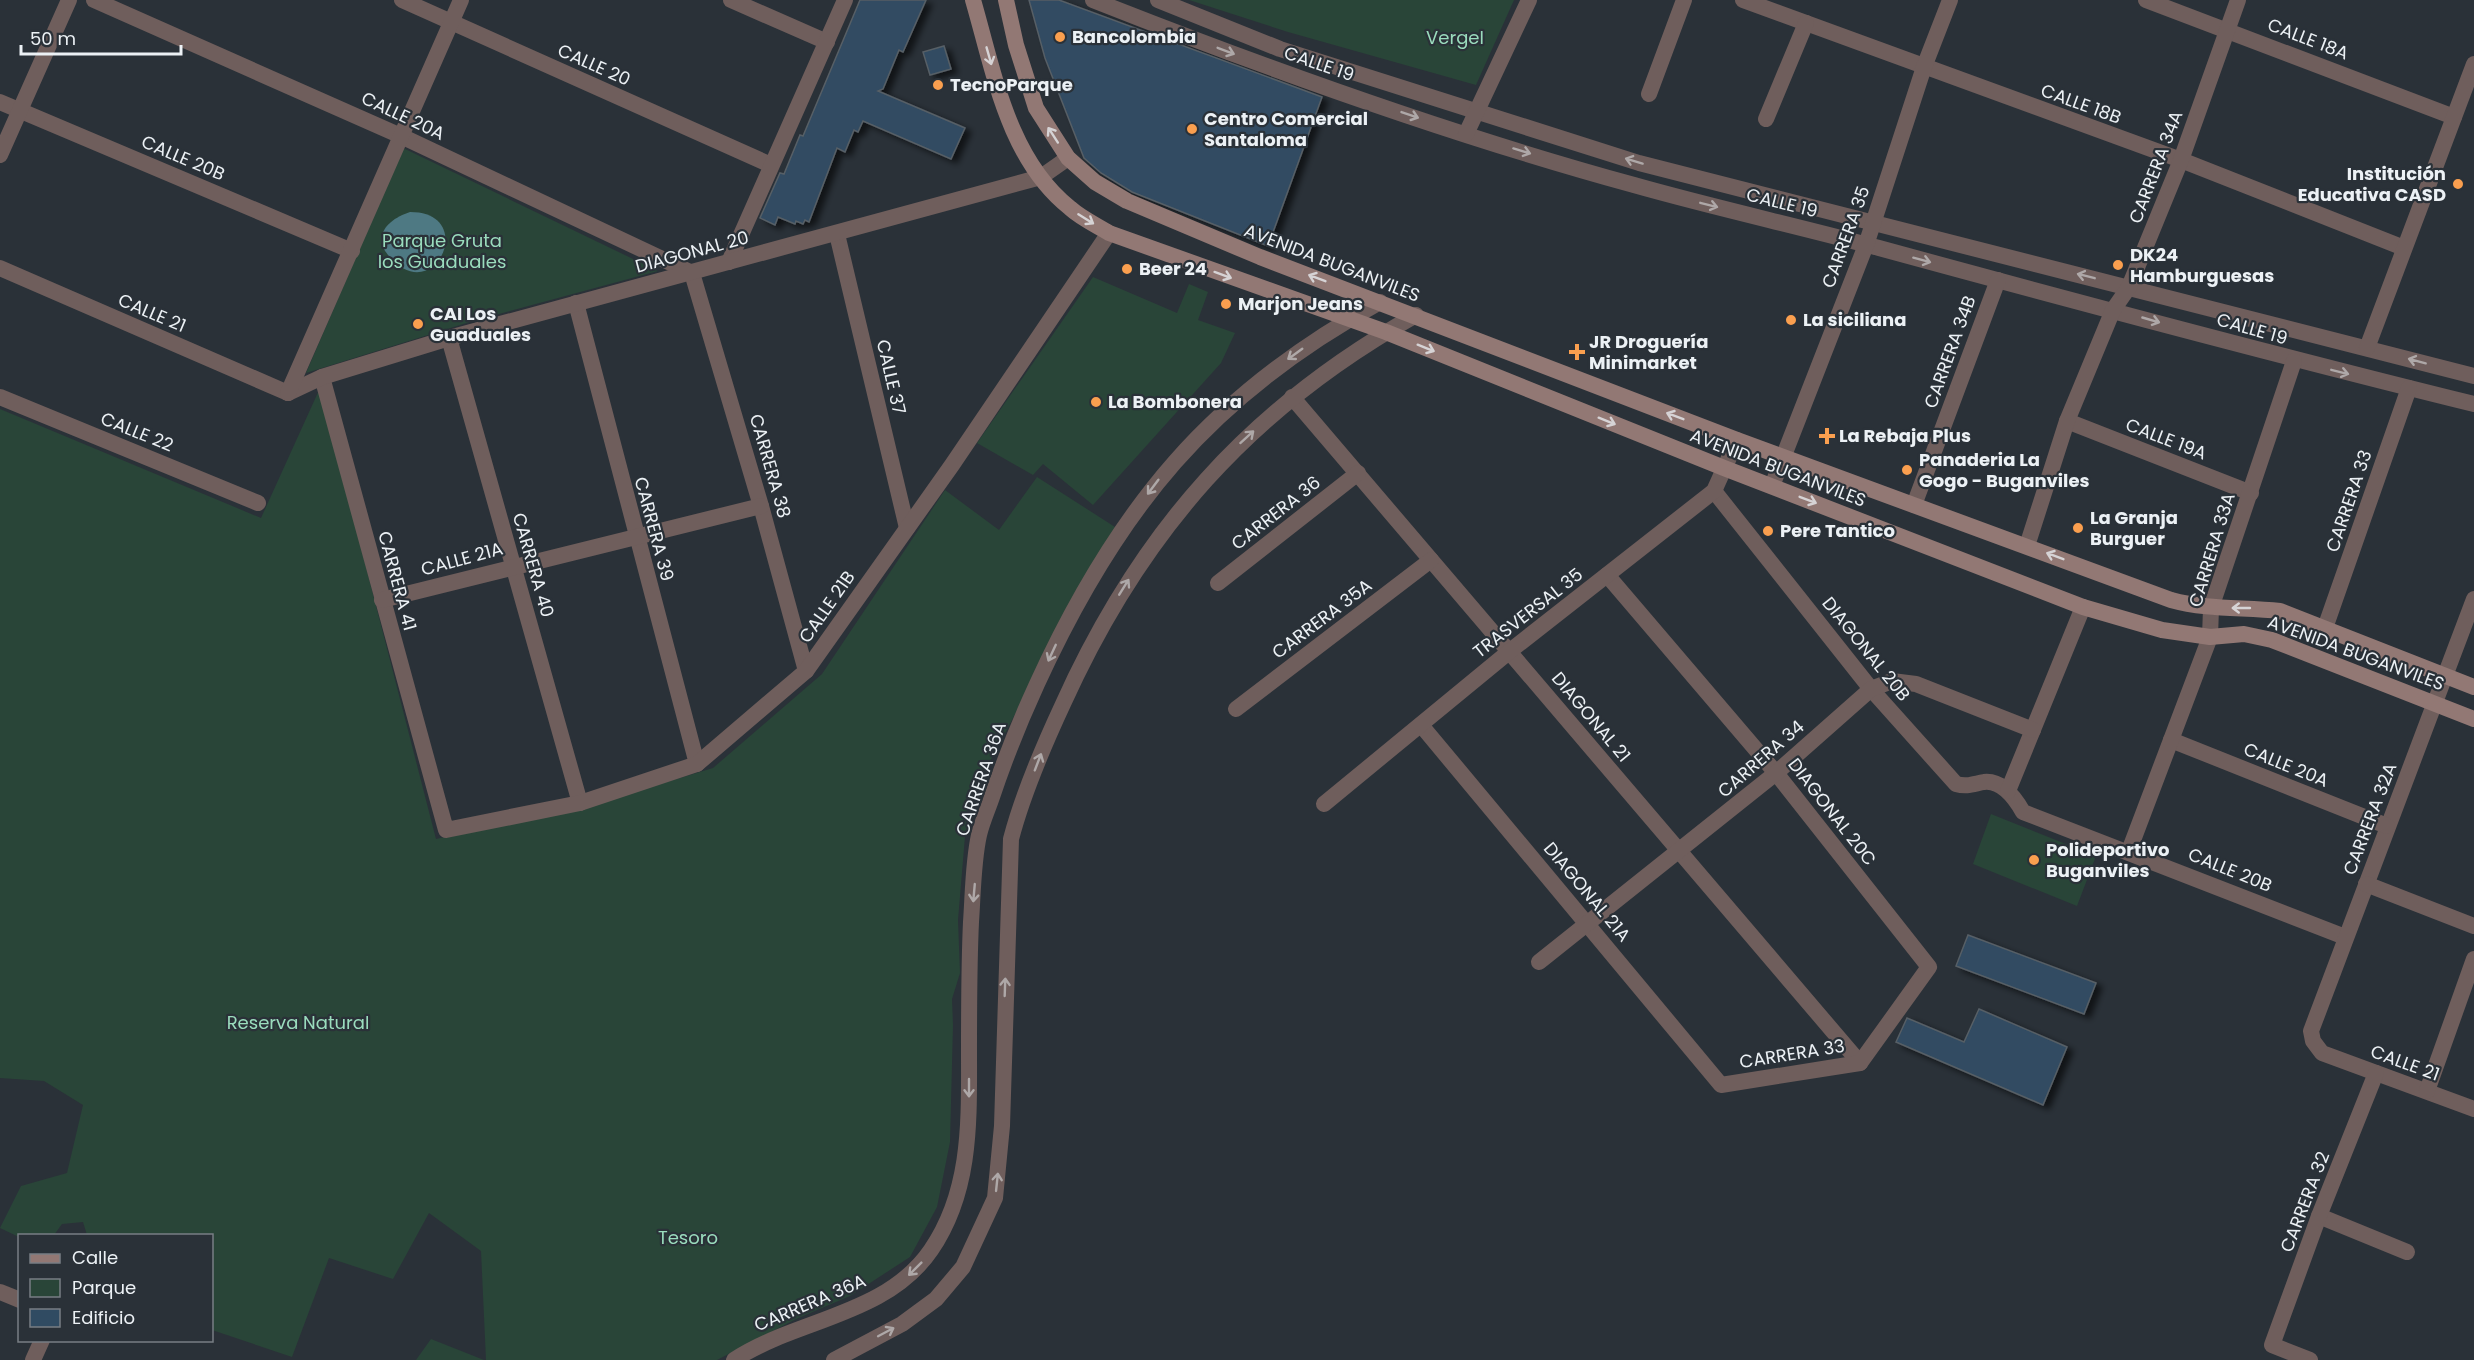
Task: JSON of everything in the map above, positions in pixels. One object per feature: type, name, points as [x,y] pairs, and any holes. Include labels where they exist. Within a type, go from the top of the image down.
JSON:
[{"type":"main road","name":"AVENIDA BUGANVILES","points":[[973,0],[1020,148],[1041,177],[1070,208],[1109,233],[1347,320],[1386,332],[1724,468],[2083,607],[2162,630],[2210,637],[2244,634],[2272,640],[2474,719]]},
{"type":"main road","name":"AVENIDA BUGANVILES","points":[[1006,0],[1016,45],[1036,108],[1068,158],[1095,182],[1127,201],[1260,257],[1737,440],[2171,600],[2211,608],[2280,611],[2474,687]]},
{"type":"street","points":[[0,155],[69,0]]},
{"type":"street","name":"CALLE 20A","points":[[94,0],[401,136],[693,273]]},
{"type":"street","name":"CALLE 20","points":[[402,0],[771,165]]},
{"type":"street","points":[[288,393],[461,0]]},
{"type":"street","points":[[731,0],[827,42]]},
{"type":"street","points":[[729,262],[845,0]]},
{"type":"street","name":"CALLE 19","points":[[1093,0],[1278,70],[1466,134],[1632,185],[2113,310],[2294,361],[2474,404]]},
{"type":"street","name":"CALLE 19","points":[[1158,0],[1280,49],[1477,110],[1639,164],[2474,376]]},
{"type":"street","points":[[1466,134],[1530,0]]},
{"type":"street","points":[[1648,94],[1684,0]]},
{"type":"street","name":"CALLE 18B","points":[[1743,0],[2181,160],[2404,248]]},
{"type":"street","name":"CARRERA 35","points":[[1772,486],[1866,245],[1924,67],[1950,0]]},
{"type":"street","name":"CALLE 18A","points":[[2146,0],[2454,117]]},
{"type":"street","name":"CARRERA 34A","points":[[2027,546],[2067,421],[2113,310],[2129,287],[2181,160],[2238,0]]},
{"type":"street","points":[[1766,119],[1806,23]]},
{"type":"street","points":[[2367,348],[2474,64]]},
{"type":"street","name":"CALLE 20B","points":[[0,102],[352,251]]},
{"type":"street","name":"DIAGONAL 20","points":[[322,377],[448,338],[1041,177],[1068,158]]},
{"type":"street","name":"CALLE 21B","points":[[446,830],[580,803],[697,764],[806,671],[1109,233]]},
{"type":"street","name":"CALLE 37","points":[[837,234],[907,528]]},
{"type":"street","name":"CALLE 21","points":[[0,268],[288,393]]},
{"type":"street","name":"CARRERA 38","points":[[693,273],[806,671]]},
{"type":"street","name":"CARRERA 34B","points":[[1914,505],[1998,280]]},
{"type":"street","name":"CARRERA 36A","points":[[734,1360],[790,1333],[836,1317],[885,1292],[912,1273],[930,1252],[952,1216],[962,1178],[969,1136],[971,922],[979,835],[1009,749],[1061,633],[1089,579],[1122,527],[1160,478],[1201,433],[1247,391],[1295,354],[1347,320],[1380,302]]},
{"type":"street","name":"CARRERA 39","points":[[576,303],[635,535],[697,764]]},
{"type":"street","points":[[834,1360],[902,1324],[936,1299],[963,1267],[995,1198],[1002,1126],[1011,839],[1017,816],[1047,738],[1083,659],[1124,585],[1173,516],[1229,453],[1292,397],[1386,332],[1416,315]]},
{"type":"street","name":"CARRERA 40","points":[[448,338],[580,803]]},
{"type":"street","name":"CARRERA 33A","points":[[2129,851],[2210,637],[2211,608],[2294,361]]},
{"type":"street","points":[[288,393],[322,377]]},
{"type":"street","name":"CARRERA 41","points":[[322,377],[446,830]]},
{"type":"street","name":"CARRERA 33","points":[[2325,628],[2409,388]]},
{"type":"street","name":"CALLE 22","points":[[0,397],[258,503]]},
{"type":"street","name":"DIAGONAL 21","points":[[1292,397],[1860,1064]]},
{"type":"street","name":"CALLE 19A","points":[[2067,421],[2251,493]]},
{"type":"street","name":"TRASVERSAL 35","points":[[1323,804],[1510,651],[1714,491],[1737,440]]},
{"type":"street","name":"CARRERA 36","points":[[1218,583],[1358,473]]},
{"type":"street","name":"DIAGONAL 20B","points":[[1714,491],[1871,689],[1956,784],[1967,787],[1985,782],[2008,791]]},
{"type":"street","name":"CALLE 21A","points":[[382,600],[635,535],[761,506]]},
{"type":"street","name":"CARRERA 35A","points":[[1236,710],[1431,560]]},
{"type":"street","name":"DIAGONAL 20C","points":[[1607,575],[1776,773],[1929,967]]},
{"type":"street","name":"CARRERA 32A","points":[[2322,1053],[2313,1041],[2312,1031],[2345,937],[2474,599]]},
{"type":"street","points":[[2008,791],[2083,607]]},
{"type":"street","name":"CARRERA 34","points":[[1539,962],[1680,852],[1776,773],[1871,689],[1892,681],[1916,684],[2033,730]]},
{"type":"street","name":"DIAGONAL 21A","points":[[1421,725],[1588,922],[1721,1085]]},
{"type":"street","name":"CALLE 20A","points":[[2171,740],[2387,826]]},
{"type":"street","name":"CALLE 20B","points":[[2008,791],[2023,812],[2129,851],[2345,937]]},
{"type":"street","points":[[2366,885],[2474,926]]},
{"type":"street","points":[[2427,1091],[2474,959]]},
{"type":"street","name":"CARRERA 33","points":[[1721,1085],[1860,1064],[1929,967]]},
{"type":"street","name":"CALLE 21","points":[[2322,1053],[2474,1109]]},
{"type":"street","name":"CARRERA 32","points":[[2310,1360],[2272,1345],[2319,1216],[2376,1073]]},
{"type":"street","points":[[2319,1216],[2407,1252]]},
{"type":"street","points":[[0,1292],[18,1299]]},
{"type":"street","points":[[33,1360],[42,1342]]},
{"type":"green space","name":"Vergel","points":[[1189,0],[1514,0],[1476,85],[1288,32]]},
{"type":"green space","name":"Parque Gruta los Guaduales","points":[[403,148],[658,271],[473,321],[306,373]]},
{"type":"green space","name":"La Bombonera","points":[[1093,277],[1177,313],[1189,284],[1208,292],[1198,320],[1235,333],[1221,363],[1093,505],[1043,464],[1033,475],[977,443]]},
{"type":"green space","name":"Reserva Natural","points":[[320,388],[436,839],[584,807],[713,768],[822,674],[945,490],[999,530],[1037,477],[1115,527],[981,778],[965,836],[958,920],[960,973],[952,999],[950,1142],[937,1207],[910,1257],[850,1296],[796,1319],[717,1360],[486,1360],[481,1251],[429,1213],[393,1279],[329,1258],[292,1357],[213,1330],[213,1234],[87,1234],[83,1222],[62,1224],[55,1234],[18,1234],[18,1237],[0,1228],[21,1186],[67,1173],[83,1105],[44,1081],[0,1078],[0,409],[261,518]]},
{"type":"green space","name":"Polideportivo Buganviles","points":[[1991,814],[2096,856],[2077,906],[1973,864]]},
{"type":"green space","points":[[431,1339],[484,1360],[416,1360]]},
{"type":"water","points":[[410,212],[431,216],[442,227],[445,240],[442,255],[433,266],[421,272],[405,269],[388,255],[383,247],[382,234],[386,228],[396,218]]},
{"type":"building","points":[[860,0],[926,0],[903,52],[899,50],[883,89],[878,91],[965,128],[951,159],[863,121],[858,132],[854,130],[845,152],[837,148],[809,222],[805,220],[803,224],[796,221],[795,224],[778,217],[775,225],[760,218],[780,173],[784,174],[800,135],[803,136]]},
{"type":"building","name":"Centro Comercial Santaloma","points":[[1029,0],[1059,0],[1322,97],[1268,246],[1132,192],[1101,173],[1084,158],[1045,58]]},
{"type":"building","points":[[944,46],[951,69],[930,75],[923,52]]},
{"type":"building","points":[[1968,935],[2096,983],[2084,1014],[1956,966]]},
{"type":"building","points":[[1979,1009],[2067,1047],[2043,1105],[1896,1042],[1907,1018],[1964,1042]]},
{"type":"place","name":"Bancolombia","points":[[1060,37]]},
{"type":"place","name":"TecnoParque","points":[[938,85]]},
{"type":"place","name":"Centro Comercial Santaloma","points":[[1192,129]]},
{"type":"place","name":"Institución Educativa CASD","points":[[2458,184]]},
{"type":"place","name":"DK24 Hamburguesas","points":[[2118,265]]},
{"type":"place","name":"Beer 24","points":[[1127,269]]},
{"type":"place","name":"Marjon Jeans","points":[[1226,304]]},
{"type":"place","name":"La siciliana","points":[[1791,320]]},
{"type":"place","name":"CAI Los Guaduales","points":[[418,324]]},
{"type":"place","name":"JR Droguería Minimarket","points":[[1577,352]]},
{"type":"place","name":"La Bombonera","points":[[1096,402]]},
{"type":"place","name":"La Rebaja Plus","points":[[1827,436]]},
{"type":"place","name":"Panaderia La Gogo - Buganviles","points":[[1907,470]]},
{"type":"place","name":"La Granja Burguer","points":[[2078,528]]},
{"type":"place","name":"Pere Tantico","points":[[1768,531]]},
{"type":"place","name":"Polideportivo Buganviles","points":[[2034,860]]},
{"type":"park label","name":"Tesoro","points":[[688,1238]]}]
